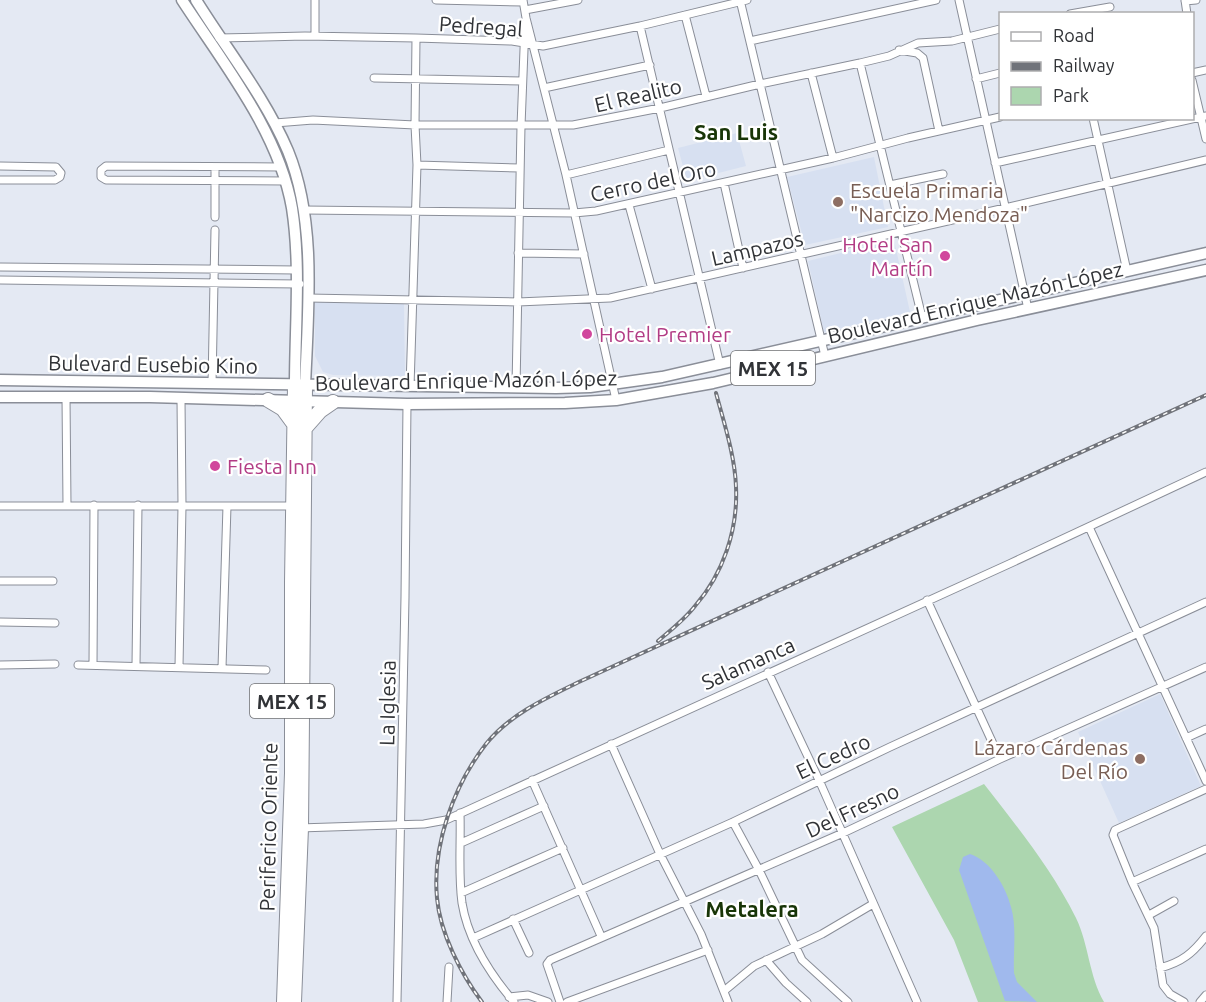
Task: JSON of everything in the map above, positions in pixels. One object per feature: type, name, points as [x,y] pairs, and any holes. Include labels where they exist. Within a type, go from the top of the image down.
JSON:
[{"type":"highway","name":"Periferico Oriente","points":[[294,1002],[300,386]]},
{"type":"highway","points":[[268,400],[283,409],[300,426],[333,402]]},
{"type":"highway","name":"Periferico Oriente","points":[[284,1002],[296,828]]},
{"type":"main road","points":[[182,0],[269,138],[285,181],[293,216],[299,284],[302,296],[308,298]]},
{"type":"main road","points":[[196,0],[275,123],[294,166],[304,210],[308,298],[300,386]]},
{"type":"main road","points":[[280,167],[290,176],[298,205],[304,210]]},
{"type":"main road","name":"Boulevard Enrique Mazón López","points":[[300,386],[556,388],[612,384],[662,377],[1206,253]]},
{"type":"main road","name":"Boulevard Enrique Mazón López","points":[[0,397],[407,404],[565,403],[616,400],[705,384],[1206,270]]},
{"type":"main road","points":[[299,284],[300,386]]},
{"type":"main road","name":"Bulevard Eusebio Kino","points":[[0,381],[300,386]]},
{"type":"street","points":[[315,0],[315,36]]},
{"type":"street","points":[[436,0],[523,1],[566,175],[616,400]]},
{"type":"street","points":[[525,14],[578,0]]},
{"type":"street","name":"Pedregal","points":[[208,38],[315,36],[416,38],[512,41],[533,46],[548,46],[743,0]]},
{"type":"street","points":[[743,0],[779,170],[825,356]]},
{"type":"street","points":[[750,41],[936,0]]},
{"type":"street","points":[[958,0],[1028,309]]},
{"type":"street","points":[[1185,1],[1196,0]]},
{"type":"street","points":[[1081,12],[1110,7]]},
{"type":"street","points":[[516,388],[525,14]]},
{"type":"street","points":[[685,15],[705,96]]},
{"type":"street","points":[[640,26],[720,364]]},
{"type":"street","name":"El Realito","points":[[275,123],[313,120],[521,126],[584,124],[889,56],[918,43],[943,43],[999,29]]},
{"type":"street","points":[[410,387],[417,165],[416,38]]},
{"type":"street","points":[[899,51],[917,53],[923,58],[939,131]]},
{"type":"street","points":[[860,63],[922,317]]},
{"type":"street","points":[[544,88],[650,65]]},
{"type":"street","points":[[811,73],[833,158]]},
{"type":"street","points":[[976,78],[999,73]]},
{"type":"street","points":[[374,78],[522,81]]},
{"type":"street","points":[[1194,86],[1204,117],[1206,139]]},
{"type":"street","name":"Cerro del Oro","points":[[304,210],[574,213],[629,205],[999,117]]},
{"type":"street","points":[[1093,120],[1127,271]]},
{"type":"street","points":[[995,163],[1190,120]]},
{"type":"street","points":[[566,175],[669,150]]},
{"type":"street","name":"Lampazos","points":[[308,298],[518,302],[594,300],[902,232],[1206,160]]},
{"type":"street","points":[[417,165],[520,168]]},
{"type":"street","points":[[0,166],[56,167],[61,173],[60,177],[55,180],[0,180]]},
{"type":"street","points":[[280,167],[106,166],[100,173],[101,177],[106,180],[285,181]]},
{"type":"street","points":[[182,166],[182,181]]},
{"type":"street","points":[[215,167],[215,217]]},
{"type":"street","points":[[891,185],[943,174]]},
{"type":"street","points":[[724,183],[743,268]]},
{"type":"street","points":[[629,205],[652,289]]},
{"type":"street","points":[[212,384],[215,230]]},
{"type":"street","points":[[518,253],[584,254]]},
{"type":"street","points":[[0,267],[296,270]]},
{"type":"street","points":[[70,267],[70,280]]},
{"type":"street","points":[[252,282],[253,269]]},
{"type":"street","points":[[0,280],[299,284]]},
{"type":"street","points":[[66,397],[67,506]]},
{"type":"street","points":[[179,667],[182,506],[180,399]]},
{"type":"street","name":"La Iglesia","points":[[397,1002],[407,404]]},
{"type":"street","name":"Salamanca","points":[[296,828],[401,825],[446,820],[1206,472]]},
{"type":"street","points":[[93,665],[94,505]]},
{"type":"street","points":[[136,666],[138,505]]},
{"type":"street","points":[[0,506],[298,506]]},
{"type":"street","points":[[222,668],[227,506]]},
{"type":"street","points":[[1089,527],[1206,781]]},
{"type":"street","points":[[0,581],[53,581]]},
{"type":"street","points":[[927,600],[1000,759]]},
{"type":"street","name":"El Cedro","points":[[473,938],[733,822],[819,780],[1206,602]]},
{"type":"street","points":[[0,622],[55,623]]},
{"type":"street","points":[[0,665],[55,664]]},
{"type":"street","points":[[78,665],[266,670]]},
{"type":"street","name":"Del Fresno","points":[[560,1002],[547,962],[601,936],[685,903],[843,833],[1206,666]]},
{"type":"street","points":[[768,672],[843,833],[917,1002]]},
{"type":"street","points":[[1186,738],[1206,729]]},
{"type":"street","points":[[611,744],[660,854],[708,950],[728,1002]]},
{"type":"street","points":[[532,780],[601,936]]},
{"type":"street","points":[[1184,1002],[1166,990],[1149,915],[1132,882],[1113,835],[1115,830],[1206,789]]},
{"type":"street","points":[[461,843],[544,806]]},
{"type":"street","points":[[460,813],[461,893],[465,917],[473,938],[495,978],[511,999],[528,995],[548,1002]]},
{"type":"street","points":[[733,822],[805,964],[848,1002]]},
{"type":"street","points":[[461,893],[563,848]]},
{"type":"street","points":[[1132,882],[1206,849]]},
{"type":"street","points":[[1149,915],[1174,901]]},
{"type":"street","points":[[724,991],[754,966],[795,947],[873,904]]},
{"type":"street","points":[[513,919],[529,953]]},
{"type":"street","points":[[1160,968],[1186,958],[1206,936]]},
{"type":"street","points":[[567,1002],[708,950]]},
{"type":"street","points":[[766,960],[807,1002]]},
{"type":"street","points":[[447,1002],[449,967]]},
{"type":"street","points":[[1200,1002],[1206,995]]},
{"type":"shaded area","points":[[737,133],[746,166],[687,181],[678,148]]},
{"type":"shaded area","name":"Escuela Primaria \"Narcizo Mendoza\"","points":[[874,157],[888,227],[805,245],[787,177]]},
{"type":"shaded area","points":[[894,240],[910,312],[824,332],[808,261]]},
{"type":"shaded area","points":[[315,302],[404,303],[405,376],[333,375],[323,372],[315,356]]},
{"type":"shaded area","name":"Lázaro Cárdenas Del Río","points":[[1160,694],[1201,786],[1119,823],[1078,732]]},
{"type":"green space","points":[[984,784],[1056,882],[1076,918],[1095,982],[1104,1002],[978,1002],[954,940],[892,827]]},
{"type":"water","points":[[970,854],[985,862],[1005,891],[1014,923],[1014,973],[1017,982],[1037,1002],[1005,1001],[959,870],[963,857]]},
{"type":"railway","points":[[658,641],[687,615],[714,580],[727,551],[731,535],[736,503],[734,463],[716,393]]},
{"type":"railway","points":[[482,1002],[459,966],[447,939],[439,911],[436,878],[442,837],[455,797],[464,778],[486,744],[506,724],[530,707],[581,681],[1206,395]]},
{"type":"place","name":"Escuela Primaria \"Narcizo Mendoza\"","points":[[838,202]]},
{"type":"place","name":"Hotel San Martín","points":[[945,256]]},
{"type":"place","name":"Hotel Premier","points":[[587,334]]},
{"type":"place","name":"Fiesta Inn","points":[[215,466]]},
{"type":"place","name":"Lázaro Cárdenas Del Río","points":[[1140,759]]},
{"type":"district","name":"San Luis","points":[[736,131]]},
{"type":"district","name":"Metalera","points":[[752,908]]}]
